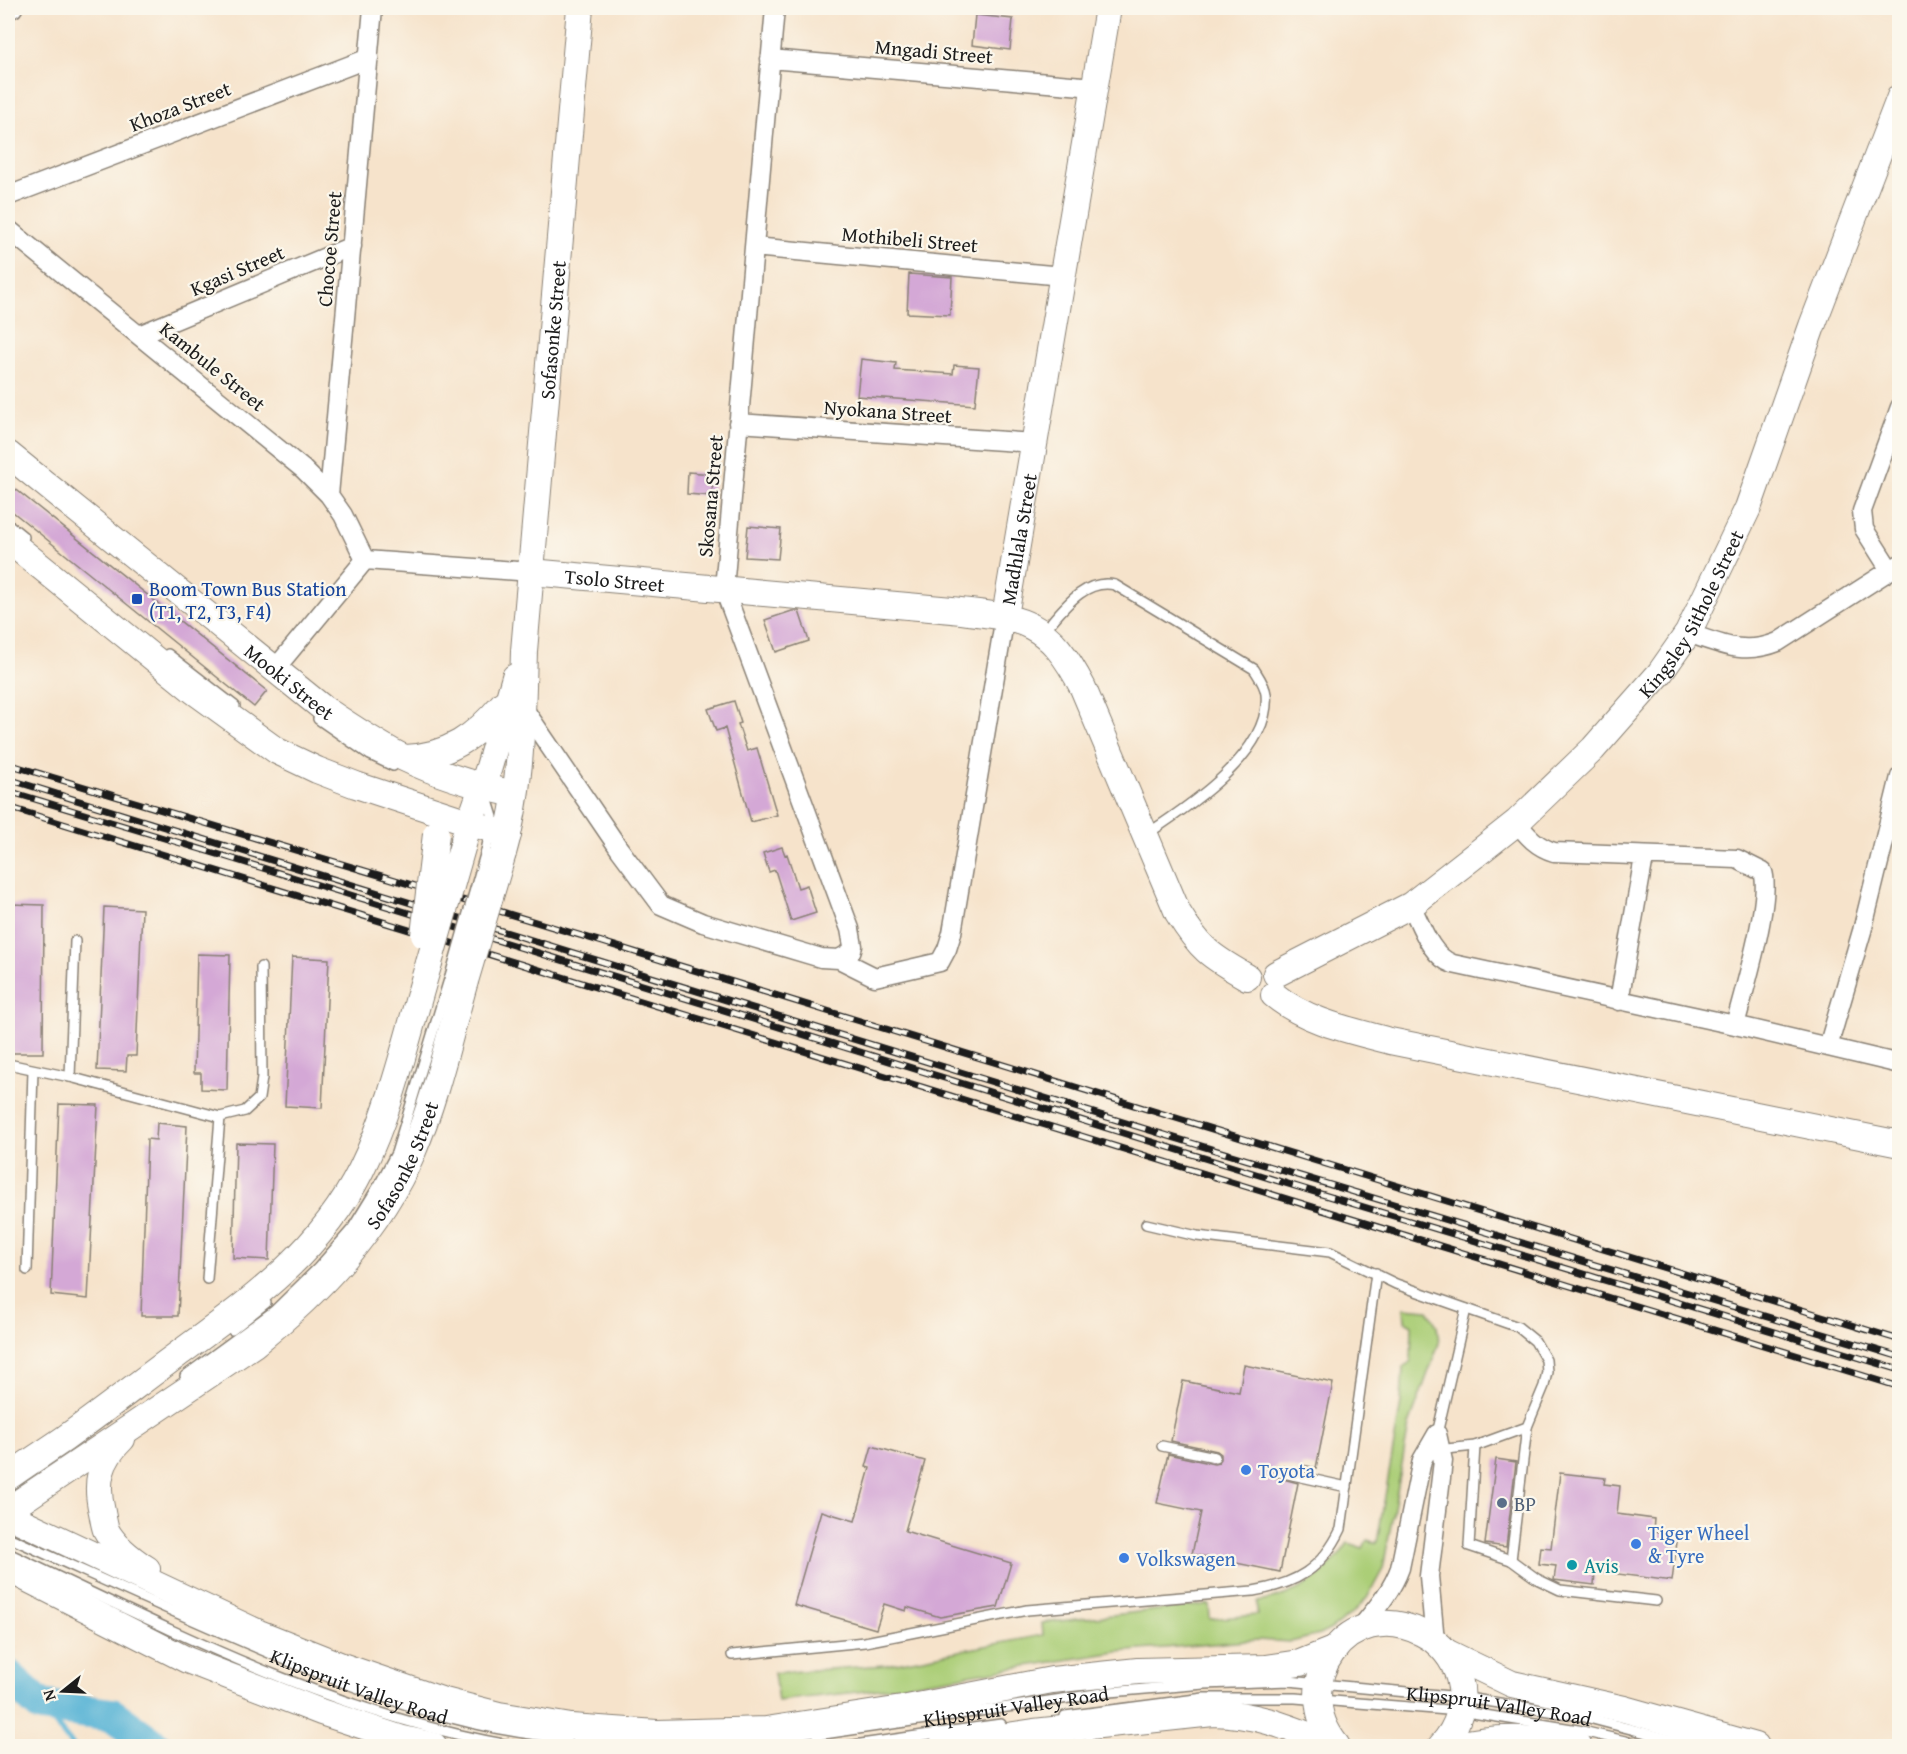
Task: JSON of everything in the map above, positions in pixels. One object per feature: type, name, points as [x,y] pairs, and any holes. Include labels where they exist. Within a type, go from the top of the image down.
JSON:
[{"type":"main road","name":"Sofasonke Street","points":[[8,1510],[252,1345],[289,1316],[344,1260],[367,1232],[393,1192],[413,1151],[427,1114],[442,968],[514,704],[524,651],[580,8]]},
{"type":"main road","name":"Madhlala Street","points":[[1005,616],[1108,8]]},
{"type":"main road","name":"Kingsley Sithole Street","points":[[1275,984],[1411,905],[1517,822],[1593,749],[1660,673],[1688,633],[1748,508],[1812,326],[1899,97]]},
{"type":"main road","name":"Mooki Street","points":[[8,454],[275,669],[482,824]]},
{"type":"main road","name":"Mooki Street","points":[[8,540],[194,692],[277,751],[317,770],[438,817],[482,824]]},
{"type":"main road","name":"Tsolo Street","points":[[531,572],[1005,616],[1032,626],[1056,645],[1069,661],[1083,688],[1178,913],[1190,934],[1212,957],[1247,977],[1258,967],[1268,967],[1275,984]]},
{"type":"main road","name":"Sofasonke Street","points":[[14,1470],[64,1439],[253,1300],[312,1244],[334,1216],[360,1171],[374,1140],[388,1103],[414,1013],[442,968],[482,824],[515,794],[514,704]]},
{"type":"main road","points":[[401,763],[442,753],[457,745],[514,704]]},
{"type":"main road","name":"Mooki Street","points":[[482,824],[515,794]]},
{"type":"main road","points":[[438,817],[442,968]]},
{"type":"main road","points":[[1275,984],[1291,1008],[1309,1017],[1390,1041],[1899,1144]]},
{"type":"main road","points":[[143,1418],[112,1449],[101,1471],[97,1486],[106,1530],[116,1543],[143,1567],[204,1606]]},
{"type":"main road","name":"Klipspruit Valley Road","points":[[8,1515],[259,1633],[342,1666],[441,1700],[499,1715],[571,1727],[657,1733],[766,1730],[902,1709],[1052,1680],[1138,1671],[1266,1668],[1300,1663],[1335,1649]]},
{"type":"main road","name":"Klipspruit Valley Road","points":[[8,1569],[187,1660],[321,1713],[403,1739],[434,1746]]},
{"type":"main road","name":"Klipspruit Valley Road","points":[[1357,1632],[1377,1625],[1399,1625],[1419,1631],[1440,1646],[1512,1684],[1624,1709],[1756,1746]]},
{"type":"main road","points":[[1336,1746],[1323,1725],[1318,1692],[1326,1662],[1335,1649],[1357,1632]]},
{"type":"main road","points":[[1440,1646],[1456,1669],[1461,1704],[1454,1729],[1442,1746]]},
{"type":"main road","name":"Klipspruit Valley Road","points":[[942,1746],[1034,1731],[1229,1713],[1270,1720],[1336,1746]]},
{"type":"main road","name":"Klipspruit Valley Road","points":[[1454,1746],[1506,1737],[1578,1746]]},
{"type":"street","points":[[8,10],[14,8]]},
{"type":"street","name":"Chocoe Street","points":[[329,495],[373,8]]},
{"type":"street","name":"Skosana Street","points":[[774,8],[724,589],[850,929],[853,946],[851,952],[839,958]]},
{"type":"street","name":"Khoza Street","points":[[8,196],[369,58]]},
{"type":"street","name":"Mngadi Street","points":[[770,59],[1094,87]]},
{"type":"street","name":"Kambule Street","points":[[8,229],[303,469],[329,495],[343,515],[365,560]]},
{"type":"street","name":"Kgasi Street","points":[[139,335],[352,246]]},
{"type":"street","name":"Mothibeli Street","points":[[754,247],[1062,276]]},
{"type":"street","points":[[1688,633],[1738,649],[1752,650],[1766,647],[1778,642],[1895,567],[1864,529],[1862,512],[1899,407]]},
{"type":"street","name":"Nyokana Street","points":[[738,423],[1034,443]]},
{"type":"street","points":[[275,669],[365,560]]},
{"type":"street","name":"Tsolo Street","points":[[365,560],[531,572]]},
{"type":"street","name":"Madhlala Street","points":[[839,958],[875,977],[940,962],[947,949],[952,933],[1005,616]]},
{"type":"street","points":[[514,704],[662,905],[703,923],[821,958],[839,958]]},
{"type":"street","points":[[1828,1047],[1862,931],[1899,777]]},
{"type":"street","points":[[1517,822],[1530,839],[1554,852],[1737,859],[1763,872],[1766,880],[1763,909],[1735,1025]]},
{"type":"street","points":[[1619,1001],[1644,857]]},
{"type":"street","points":[[1411,905],[1434,948],[1447,962],[1735,1025],[1899,1064]]},
{"type":"street","points":[[1357,1632],[1390,1591],[1396,1578],[1422,1460],[1435,1445],[1443,1461],[1430,1576],[1440,1646]]},
{"type":"lane","points":[[8,524],[35,546]]},
{"type":"lane","points":[[1042,633],[1080,592],[1104,582],[1115,585],[1254,669],[1263,682],[1266,707],[1259,729],[1229,772],[1195,802],[1145,836]]},
{"type":"lane","points":[[156,644],[240,710]]},
{"type":"lane","name":"Mooki Street","points":[[311,713],[370,755],[401,763]]},
{"type":"lane","name":"Mooki Street","points":[[308,754],[347,775],[438,817]]},
{"type":"lane","points":[[70,1077],[75,941]]},
{"type":"lane","points":[[8,1064],[70,1077],[220,1117],[245,1111],[259,1098],[262,1078],[261,967]]},
{"type":"lane","points":[[178,1381],[274,1311],[318,1268],[352,1229],[396,1154],[442,968]]},
{"type":"lane","points":[[27,1270],[33,1070]]},
{"type":"lane","points":[[207,1279],[220,1117]]},
{"type":"lane","points":[[1146,1224],[1197,1236],[1330,1252],[1396,1284],[1518,1327],[1535,1341],[1546,1360],[1547,1372],[1544,1386],[1527,1427],[1512,1560]]},
{"type":"lane","points":[[295,1276],[317,1254]]},
{"type":"lane","points":[[732,1656],[865,1642],[1028,1610],[1270,1588],[1288,1583],[1312,1569],[1335,1542],[1341,1529],[1377,1273]]},
{"type":"lane","points":[[179,1369],[253,1315],[269,1299]]},
{"type":"lane","points":[[1466,1309],[1435,1445],[1475,1446],[1527,1427]]},
{"type":"lane","points":[[8,1484],[150,1388]]},
{"type":"lane","points":[[1162,1446],[1215,1457]]},
{"type":"lane","points":[[1475,1446],[1469,1546],[1512,1560],[1537,1579],[1560,1590],[1656,1601]]},
{"type":"lane","points":[[1280,1472],[1347,1487]]},
{"type":"lane","name":"Klipspruit Valley Road","points":[[8,1537],[244,1643],[376,1695],[427,1712],[491,1727],[581,1740]]},
{"type":"lane","name":"Klipspruit Valley Road","points":[[8,1553],[201,1644],[332,1697],[417,1726],[514,1746]]},
{"type":"lane","name":"Klipspruit Valley Road","points":[[808,1736],[1110,1692],[1253,1681],[1288,1681],[1318,1692],[1461,1704],[1646,1746]]},
{"type":"lane","name":"Klipspruit Valley Road","points":[[1057,1717],[1204,1698],[1318,1692],[1581,1716],[1696,1746]]},
{"type":"lane","name":"Klipspruit Valley Road","points":[[847,1746],[1011,1723]]},
{"type":"lane","points":[[627,1743],[662,1746],[718,1744]]},
{"type":"green space","points":[[1404,1308],[1428,1310],[1437,1326],[1439,1343],[1409,1425],[1383,1569],[1367,1598],[1356,1610],[1331,1629],[1319,1635],[1291,1642],[1258,1640],[1117,1652],[866,1691],[778,1701],[774,1673],[886,1665],[1043,1635],[1042,1623],[1209,1604],[1210,1619],[1257,1615],[1257,1602],[1285,1595],[1309,1583],[1330,1566],[1348,1543],[1363,1548],[1367,1540],[1377,1543],[1401,1403],[1403,1367],[1411,1362],[1412,1325],[1405,1321]]},
{"type":"building","points":[[975,15],[1013,19],[1010,50],[972,45]]},
{"type":"building","points":[[909,274],[952,277],[950,315],[907,313]]},
{"type":"building","points":[[861,359],[896,363],[895,370],[953,374],[954,365],[979,367],[975,405],[857,396]]},
{"type":"building","points":[[688,472],[713,474],[712,496],[687,494]]},
{"type":"building","name":"Boom Town Bus Station (T1, T2, T3, F4)","points":[[8,483],[267,691],[254,707],[8,508]]},
{"type":"building","points":[[748,526],[781,529],[778,559],[745,557]]},
{"type":"building","points":[[799,611],[809,641],[776,652],[765,620]]},
{"type":"building","points":[[734,701],[741,723],[738,724],[747,751],[757,748],[777,815],[751,822],[725,728],[716,731],[708,709]]},
{"type":"building","points":[[782,847],[785,855],[787,854],[798,888],[807,885],[816,913],[791,921],[775,870],[769,872],[763,853]]},
{"type":"building","points":[[9,904],[44,905],[43,1053],[8,1053]]},
{"type":"building","points":[[104,907],[142,909],[136,1056],[127,1056],[126,1071],[97,1070]]},
{"type":"building","points":[[197,954],[230,955],[227,1090],[201,1089],[201,1073],[194,1073]]},
{"type":"building","points":[[292,957],[329,959],[322,1108],[285,1106]]},
{"type":"building","points":[[59,1104],[98,1105],[88,1299],[51,1295]]},
{"type":"building","points":[[157,1123],[187,1126],[178,1316],[141,1316],[147,1139],[156,1140]]},
{"type":"building","points":[[236,1143],[273,1144],[269,1260],[233,1258]]},
{"type":"building","name":"Toyota","points":[[1244,1365],[1333,1383],[1316,1468],[1302,1465],[1301,1470],[1278,1465],[1273,1470],[1275,1477],[1298,1483],[1280,1572],[1192,1554],[1201,1512],[1157,1503],[1168,1454],[1214,1464],[1221,1459],[1221,1454],[1217,1451],[1171,1441],[1183,1381],[1239,1392]]},
{"type":"building","points":[[872,1446],[925,1461],[905,1531],[1011,1563],[998,1607],[940,1617],[907,1607],[906,1611],[884,1604],[876,1629],[794,1605],[821,1511],[855,1521],[870,1468],[866,1467]]},
{"type":"building","name":"BP","points":[[1496,1459],[1516,1462],[1506,1547],[1485,1544]]},
{"type":"building","points":[[1560,1473],[1605,1478],[1604,1484],[1620,1486],[1617,1514],[1654,1519],[1653,1531],[1678,1534],[1672,1581],[1595,1571],[1594,1585],[1554,1580],[1556,1566],[1539,1564],[1541,1547],[1551,1548]]},
{"type":"waterway","points":[[8,1676],[41,1706],[112,1715],[155,1746]]},
{"type":"waterway","points":[[41,1706],[73,1746]]},
{"type":"railway","points":[[8,764],[599,941],[1900,1340]]},
{"type":"railway","points":[[8,779],[1175,1138],[1900,1357]]},
{"type":"railway","points":[[8,791],[1900,1370]]},
{"type":"railway","points":[[8,807],[1900,1387]]},
{"type":"place","name":"Boom Town Bus Station (T1, T2, T3, F4)","points":[[137,599]]},
{"type":"place","name":"Toyota","points":[[1246,1470]]},
{"type":"place","name":"BP","points":[[1502,1503]]},
{"type":"place","name":"Tiger Wheel & Tyre","points":[[1636,1544]]},
{"type":"place","name":"Volkswagen","points":[[1124,1558]]},
{"type":"place","name":"Avis","points":[[1572,1565]]}]
